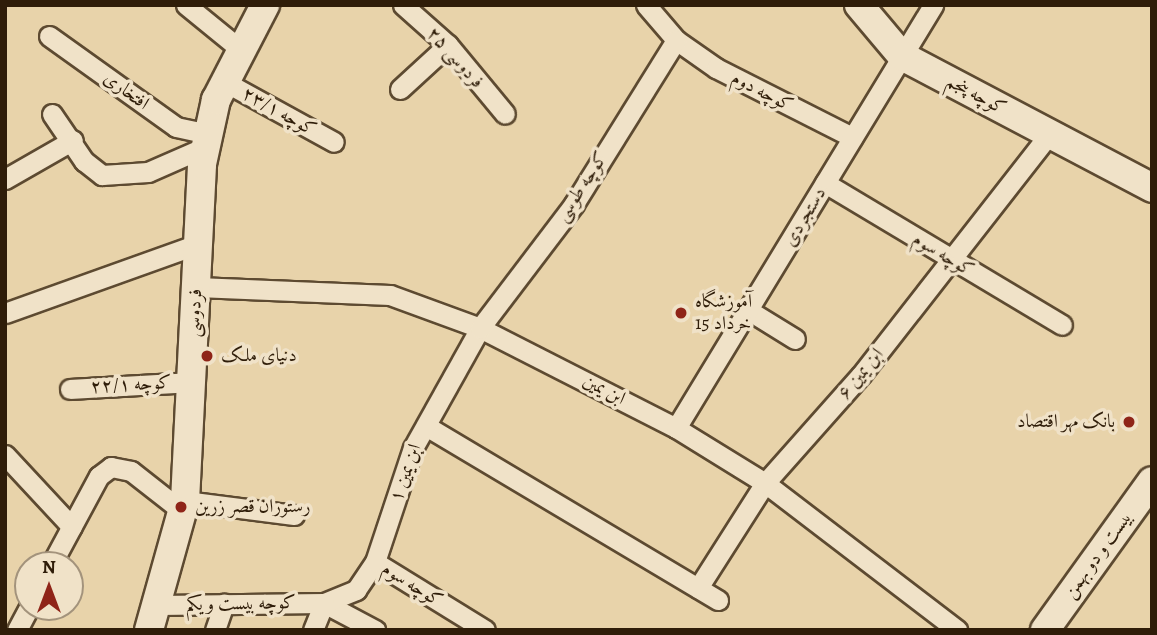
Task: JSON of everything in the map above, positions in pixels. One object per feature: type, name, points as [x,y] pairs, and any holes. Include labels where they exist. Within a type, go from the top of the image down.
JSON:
[{"type":"main road","name":"فردوسی","points":[[153,617],[184,506],[198,244],[207,141],[225,82],[240,48],[265,5]]},
{"type":"main road","points":[[859,5],[902,56]]},
{"type":"main road","name":"کوچه پنجم","points":[[902,56],[1152,188]]},
{"type":"main road","name":"بیست و دو بهمن","points":[[1045,630],[1152,481]]},
{"type":"street","points":[[186,5],[240,48]]},
{"type":"street","name":"فردوسی ۲۵","points":[[403,5],[448,45],[505,114]]},
{"type":"street","name":"کوچه دوم","points":[[646,5],[676,40],[716,68],[852,137]]},
{"type":"street","name":"دستجردی","points":[[676,429],[933,5]]},
{"type":"street","name":"افتخاری","points":[[48,36],[176,127],[207,141]]},
{"type":"street","name":"کوچه طوسی","points":[[480,328],[573,204],[676,40]]},
{"type":"street","points":[[400,89],[448,45]]},
{"type":"street","name":"کوچه ۲۳/۱","points":[[225,82],[334,142]]},
{"type":"street","points":[[52,114],[73,140],[84,161],[102,174],[148,173],[207,141]]},
{"type":"street","points":[[951,260],[1049,134]]},
{"type":"street","points":[[5,179],[73,140]]},
{"type":"street","name":"کوچه سوم","points":[[825,183],[1062,325]]},
{"type":"street","points":[[5,313],[198,244]]},
{"type":"street","name":"ابن یمین ۶","points":[[698,588],[765,483],[951,260]]},
{"type":"street","name":"ابن یمین","points":[[197,287],[390,295],[480,328],[676,429],[765,483],[948,627]]},
{"type":"street","points":[[748,310],[794,340]]},
{"type":"street","name":"ابن یمین ۱","points":[[324,603],[356,590],[375,562],[426,426],[480,328]]},
{"type":"street","name":"کوچه ۲۲/۱","points":[[70,388],[192,382]]},
{"type":"street","points":[[426,426],[718,600]]},
{"type":"street","points":[[5,455],[72,527]]},
{"type":"street","points":[[59,551],[99,476],[111,467],[131,471],[184,506],[295,515]]},
{"type":"street","name":"کوچه سوم","points":[[375,562],[485,630]]},
{"type":"street","points":[[313,630],[324,603],[375,630]]},
{"type":"street","name":"کوچه بیست و یکم","points":[[153,617],[224,604],[324,603]]},
{"type":"street","points":[[215,630],[224,604]]},
{"type":"place","name":"آموزشگاه 15 خرداد","points":[[681,313]]},
{"type":"place","name":"دنیای ملک","points":[[207,356]]},
{"type":"place","name":"بانک مهر اقتصاد","points":[[1129,422]]},
{"type":"place","name":"رستوران قصر زرین","points":[[181,507]]}]
